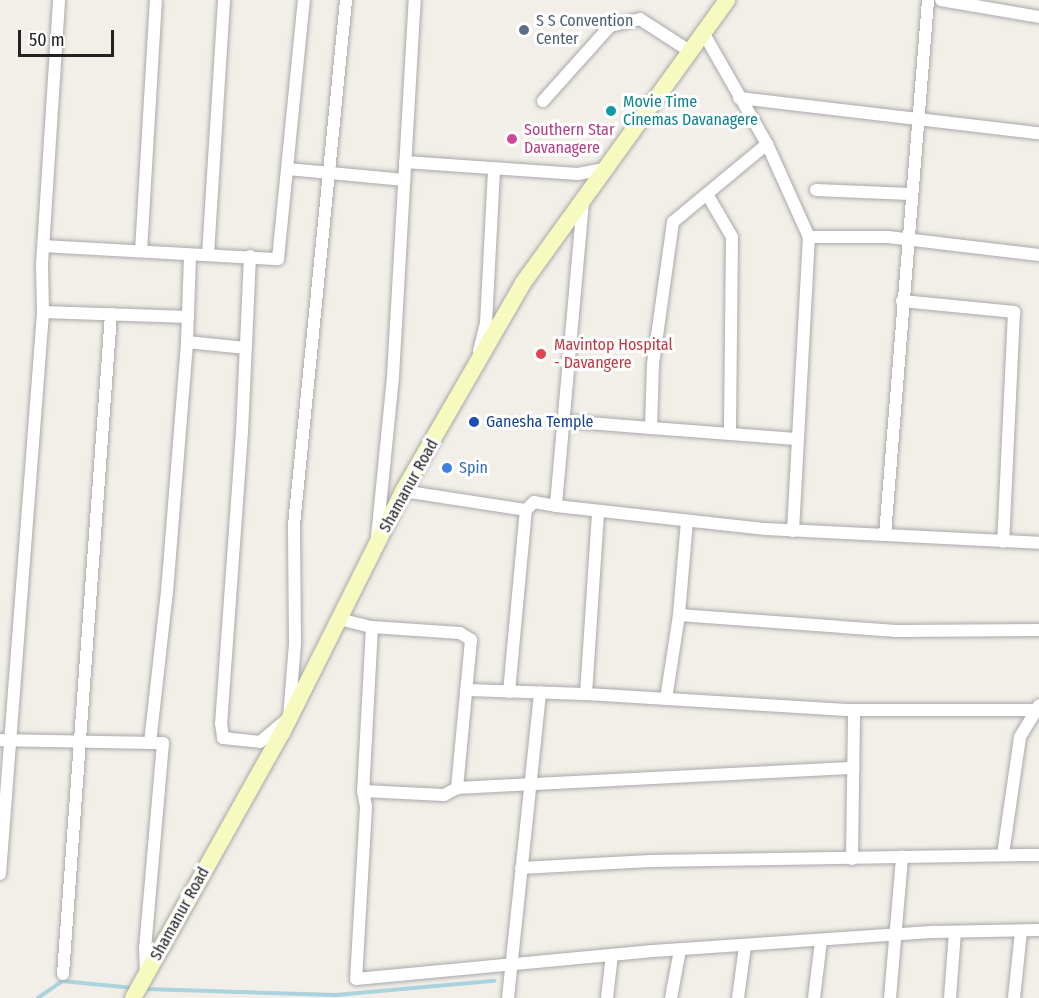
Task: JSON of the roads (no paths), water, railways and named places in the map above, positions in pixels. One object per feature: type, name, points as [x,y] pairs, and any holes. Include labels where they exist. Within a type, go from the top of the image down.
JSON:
[{"type":"main road","name":"Shamanur Road","points":[[139,987],[289,718],[403,491],[523,283],[728,0]]},
{"type":"street","points":[[0,874],[5,740],[43,312],[44,246],[59,0]]},
{"type":"street","points":[[141,251],[156,0]]},
{"type":"street","points":[[208,255],[224,0]]},
{"type":"street","points":[[44,246],[278,259],[304,0]]},
{"type":"street","points":[[250,256],[223,738],[260,742],[289,718],[295,644],[294,525],[346,0]]},
{"type":"street","points":[[376,547],[393,376],[415,0]]},
{"type":"street","points":[[885,536],[906,239],[928,0]]},
{"type":"street","points":[[941,0],[1039,17]]},
{"type":"street","points":[[543,101],[610,26],[640,19],[691,52]]},
{"type":"street","points":[[704,34],[767,144],[808,237],[793,531]]},
{"type":"street","points":[[739,98],[1039,133]]},
{"type":"street","points":[[651,428],[653,364],[673,222],[767,144]]},
{"type":"street","points":[[405,162],[578,174],[608,168]]},
{"type":"street","points":[[473,373],[486,323],[494,168]]},
{"type":"street","points":[[288,169],[404,180]]},
{"type":"street","points":[[816,190],[910,194]]},
{"type":"street","points":[[707,194],[732,237],[730,434]]},
{"type":"street","points":[[556,506],[583,202]]},
{"type":"street","points":[[808,237],[906,239],[1039,255]]},
{"type":"street","points":[[150,743],[167,592],[187,342],[190,255]]},
{"type":"street","points":[[902,301],[1014,312],[1003,542]]},
{"type":"street","points":[[43,312],[188,317]]},
{"type":"street","points":[[63,974],[111,315]]},
{"type":"street","points":[[187,342],[246,348]]},
{"type":"street","points":[[564,420],[797,439]]},
{"type":"street","points":[[403,491],[526,510]]},
{"type":"street","points":[[509,692],[526,510],[534,502],[687,521],[793,531],[1039,543]]},
{"type":"street","points":[[586,694],[598,511]]},
{"type":"street","points":[[666,699],[679,615],[687,521]]},
{"type":"street","points":[[679,615],[896,631],[1039,630]]},
{"type":"street","points":[[339,619],[372,627],[460,633],[471,640],[457,788]]},
{"type":"street","points":[[372,627],[363,791],[366,807],[356,980],[680,950],[898,935],[1039,930]]},
{"type":"street","points":[[466,690],[586,694],[854,710],[1039,710]]},
{"type":"street","points":[[508,998],[540,693]]},
{"type":"street","points":[[1003,854],[1020,737],[1039,710],[1039,703]]},
{"type":"street","points":[[852,859],[854,710]]},
{"type":"street","points":[[5,740],[163,743],[145,947],[139,987]]},
{"type":"street","points":[[363,791],[444,795],[457,788],[530,782],[853,768]]},
{"type":"street","points":[[521,868],[650,861],[1039,855]]},
{"type":"street","points":[[890,998],[898,935],[902,857]]},
{"type":"street","points":[[1014,998],[1021,931]]},
{"type":"street","points":[[950,998],[955,932]]},
{"type":"street","points":[[814,998],[821,941]]},
{"type":"street","points":[[738,998],[745,946]]},
{"type":"street","points":[[671,998],[680,950]]},
{"type":"street","points":[[607,998],[612,955]]},
{"type":"waterway","points":[[38,998],[62,981],[134,988]]},
{"type":"waterway","points":[[145,989],[336,995],[494,981]]},
{"type":"place","name":"S S Convention Center","points":[[524,30]]},
{"type":"place","name":"Movie Time Cinemas Davanagere","points":[[611,111]]},
{"type":"place","name":"Southern Star Davanagere","points":[[512,139]]},
{"type":"place","name":"Mavintop Hospital - Davangere","points":[[541,354]]},
{"type":"place","name":"Ganesha Temple","points":[[474,422]]},
{"type":"place","name":"Spin","points":[[447,468]]}]
